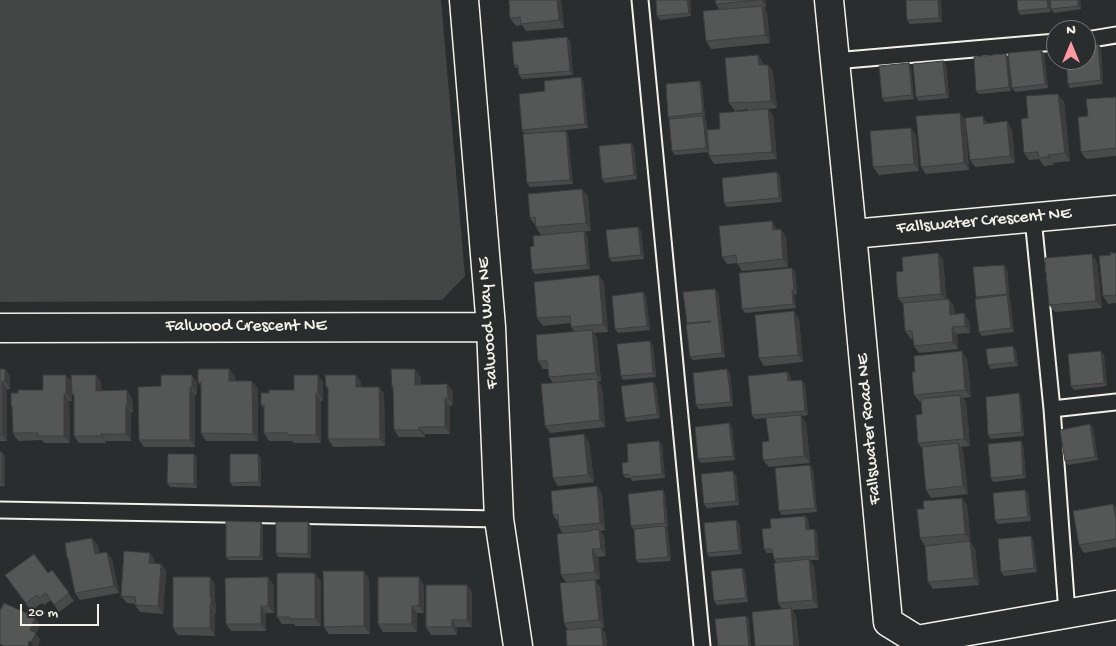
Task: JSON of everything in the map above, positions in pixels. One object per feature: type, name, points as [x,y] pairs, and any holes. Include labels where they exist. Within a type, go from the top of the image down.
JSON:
[{"type":"street","name":"Falwood Way NE","points":[[464,0],[491,326],[499,518],[518,646]]},
{"type":"street","name":"Fallswater Road NE","points":[[829,0],[888,622],[917,640],[1116,605]]},
{"type":"street","name":"Fallswater Crescent NE","points":[[852,234],[1116,210]]},
{"type":"street","name":"Falwood Crescent NE","points":[[0,328],[491,326]]},
{"type":"lane","points":[[640,0],[702,646]]},
{"type":"lane","points":[[1096,38],[1116,35]]},
{"type":"lane","points":[[834,61],[1046,43]]},
{"type":"lane","points":[[1033,218],[1052,409],[1067,613]]},
{"type":"lane","points":[[1052,409],[1116,402]]},
{"type":"lane","points":[[0,510],[499,518]]},
{"type":"shaded area","points":[[0,0],[441,0],[465,276],[442,300],[0,302]]},
{"type":"building","points":[[509,0],[557,0],[559,20],[521,24],[520,17],[510,18]]},
{"type":"building","points":[[656,0],[687,0],[689,13],[657,16]]},
{"type":"building","points":[[715,0],[758,0],[716,4]]},
{"type":"building","points":[[906,0],[938,0],[939,18],[907,20]]},
{"type":"building","points":[[1017,0],[1047,0],[1048,8],[1018,11]]},
{"type":"building","points":[[1050,0],[1078,0],[1078,6],[1051,9]]},
{"type":"building","points":[[762,6],[765,35],[706,41],[703,11]]},
{"type":"building","points":[[567,37],[570,71],[519,75],[518,65],[514,65],[512,42]]},
{"type":"building","points":[[1096,44],[1098,44],[1101,80],[1068,84],[1067,70],[1096,70]]},
{"type":"building","points":[[1041,50],[1045,84],[1012,88],[1008,53]]},
{"type":"building","points":[[1006,54],[1009,87],[976,91],[974,57]]},
{"type":"building","points":[[758,55],[759,65],[768,65],[771,101],[729,103],[725,58]]},
{"type":"building","points":[[943,61],[946,94],[916,97],[913,64]]},
{"type":"building","points":[[909,63],[912,95],[882,98],[879,66]]},
{"type":"building","points":[[581,77],[585,124],[522,130],[519,94],[545,91],[544,81]]},
{"type":"building","points":[[700,81],[703,113],[668,117],[666,84]]},
{"type":"building","points":[[1058,94],[1065,153],[1039,158],[1038,152],[1024,153],[1021,119],[1028,118],[1026,96]]},
{"type":"building","points":[[1116,97],[1116,148],[1081,152],[1078,117],[1088,116],[1086,99]]},
{"type":"building","points":[[768,109],[772,152],[709,156],[707,130],[720,129],[719,113]]},
{"type":"building","points":[[960,113],[964,163],[921,167],[916,116]]},
{"type":"building","points":[[703,116],[706,148],[672,151],[669,119]]},
{"type":"building","points":[[983,116],[984,124],[1007,121],[1010,156],[970,160],[965,118]]},
{"type":"building","points":[[911,128],[914,164],[873,167],[870,131]]},
{"type":"building","points":[[566,131],[570,180],[527,183],[523,134]]},
{"type":"building","points":[[631,143],[634,175],[602,179],[599,146]]},
{"type":"building","points":[[777,172],[779,198],[724,203],[722,178]]},
{"type":"building","points":[[582,189],[586,223],[536,227],[535,217],[530,218],[528,194]]},
{"type":"building","points":[[772,221],[773,230],[781,229],[783,259],[737,264],[736,255],[722,257],[719,226]]},
{"type":"building","points":[[638,227],[641,255],[609,258],[606,230]]},
{"type":"building","points":[[584,231],[587,265],[532,270],[530,247],[534,246],[533,236]]},
{"type":"building","points":[[938,253],[941,294],[898,298],[896,272],[903,271],[902,257]]},
{"type":"building","points":[[1110,253],[1116,253],[1116,295],[1103,296],[1099,256],[1111,255]]},
{"type":"building","points":[[1092,254],[1096,301],[1049,305],[1045,258]]},
{"type":"building","points":[[1004,265],[1007,294],[976,297],[973,267]]},
{"type":"building","points":[[792,268],[793,304],[742,309],[739,273]]},
{"type":"building","points":[[599,275],[603,324],[571,327],[570,316],[537,318],[534,282]]},
{"type":"building","points":[[715,289],[722,353],[690,357],[686,324],[711,321],[687,323],[683,292]]},
{"type":"building","points":[[643,292],[647,326],[615,329],[612,296]]},
{"type":"building","points":[[1007,295],[1011,328],[979,332],[975,299]]},
{"type":"building","points":[[949,299],[950,315],[964,313],[965,326],[952,327],[953,342],[914,346],[912,331],[905,331],[903,303]]},
{"type":"building","points":[[794,311],[798,355],[759,358],[755,315]]},
{"type":"building","points":[[592,330],[596,373],[549,377],[547,361],[538,361],[536,335]]},
{"type":"building","points":[[650,341],[653,373],[621,376],[617,344]]},
{"type":"building","points":[[1013,346],[1015,362],[988,365],[986,349]]},
{"type":"building","points":[[962,351],[965,390],[914,395],[912,372],[915,372],[914,356]]},
{"type":"building","points":[[1101,351],[1104,383],[1071,386],[1068,354]]},
{"type":"building","points":[[0,369],[5,369],[5,381],[2,381],[2,434],[0,434]]},
{"type":"building","points":[[198,369],[229,369],[229,381],[252,381],[253,434],[201,433],[201,382],[198,382]]},
{"type":"building","points":[[391,369],[415,369],[415,385],[447,384],[448,398],[445,398],[445,427],[419,427],[419,430],[394,430]]},
{"type":"building","points":[[727,369],[731,402],[696,405],[693,373]]},
{"type":"building","points":[[787,372],[788,381],[802,380],[805,411],[752,415],[748,376]]},
{"type":"building","points":[[43,375],[66,375],[64,436],[38,436],[38,433],[13,433],[11,393],[18,393],[18,390],[43,390]]},
{"type":"building","points":[[71,375],[96,375],[96,391],[127,390],[126,434],[74,436],[74,394],[72,394]]},
{"type":"building","points":[[161,375],[192,375],[192,387],[190,387],[190,440],[139,440],[138,387],[161,386]]},
{"type":"building","points":[[294,375],[318,375],[316,435],[264,433],[264,405],[261,405],[261,393],[269,393],[269,390],[294,390]]},
{"type":"building","points":[[325,375],[356,375],[356,387],[379,387],[380,439],[328,439],[328,387],[326,387]]},
{"type":"building","points":[[597,379],[600,420],[545,426],[541,384]]},
{"type":"building","points":[[653,382],[657,414],[625,418],[621,386]]},
{"type":"building","points":[[1019,393],[1022,432],[988,435],[986,397]]},
{"type":"building","points":[[960,395],[964,439],[918,443],[916,415],[922,414],[921,399]]},
{"type":"building","points":[[801,415],[804,456],[763,460],[762,442],[769,441],[766,418]]},
{"type":"building","points":[[729,423],[733,456],[698,459],[695,427]]},
{"type":"building","points":[[1090,424],[1095,457],[1065,461],[1060,430]]},
{"type":"building","points":[[584,434],[588,475],[553,478],[549,438]]},
{"type":"building","points":[[659,441],[662,474],[630,477],[629,474],[623,475],[622,463],[628,462],[627,444]]},
{"type":"building","points":[[1021,441],[1023,475],[991,478],[988,444]]},
{"type":"building","points":[[958,443],[963,486],[926,490],[922,447]]},
{"type":"building","points":[[0,452],[2,452],[2,482],[0,482]]},
{"type":"building","points":[[168,454],[194,454],[194,484],[167,483]]},
{"type":"building","points":[[230,454],[258,454],[259,482],[230,483]]},
{"type":"building","points":[[810,465],[815,508],[779,511],[775,468]]},
{"type":"building","points":[[733,471],[736,501],[704,504],[701,474]]},
{"type":"building","points":[[597,486],[600,523],[559,527],[558,514],[553,515],[551,491]]},
{"type":"building","points":[[663,490],[665,523],[631,526],[628,494]]},
{"type":"building","points":[[1025,490],[1028,517],[995,520],[993,493]]},
{"type":"building","points":[[962,498],[965,534],[920,538],[917,509],[924,509],[923,501]]},
{"type":"building","points":[[1113,504],[1116,520],[1116,539],[1079,545],[1073,511]]},
{"type":"building","points":[[805,516],[806,530],[814,529],[816,556],[774,559],[772,549],[764,549],[762,529],[771,528],[770,519]]},
{"type":"building","points":[[736,520],[739,550],[707,553],[704,523]]},
{"type":"building","points":[[226,521],[261,522],[260,557],[226,557]]},
{"type":"building","points":[[276,522],[308,522],[308,554],[276,553]]},
{"type":"building","points":[[665,526],[668,557],[636,560],[634,529]]},
{"type":"building","points":[[599,529],[601,549],[592,549],[595,572],[561,575],[557,534]]},
{"type":"building","points":[[1031,536],[1034,568],[1001,572],[998,539]]},
{"type":"building","points":[[92,538],[95,554],[107,552],[114,586],[75,593],[65,543]]},
{"type":"building","points":[[970,541],[974,578],[928,582],[925,546]]},
{"type":"building","points":[[124,551],[150,553],[149,563],[161,564],[158,606],[135,605],[136,597],[121,596]]},
{"type":"building","points":[[34,554],[48,573],[52,570],[69,593],[54,605],[46,593],[39,598],[37,595],[26,603],[5,575]]},
{"type":"building","points":[[809,559],[813,600],[778,603],[774,563]]},
{"type":"building","points":[[742,568],[746,598],[714,601],[711,571]]},
{"type":"building","points":[[323,571],[364,571],[364,626],[324,627]]},
{"type":"building","points":[[277,573],[315,573],[315,619],[277,617]]},
{"type":"building","points":[[173,577],[210,577],[210,628],[173,628]]},
{"type":"building","points":[[268,577],[268,606],[261,606],[261,624],[226,624],[225,578]]},
{"type":"building","points":[[378,577],[419,577],[419,606],[412,606],[412,624],[378,624]]},
{"type":"building","points":[[595,580],[599,620],[564,623],[560,583]]},
{"type":"building","points":[[426,585],[467,585],[467,620],[452,620],[452,627],[426,627]]},
{"type":"building","points":[[4,603],[35,617],[30,630],[36,633],[31,642],[29,641],[28,646],[3,646],[0,644],[0,609]]},
{"type":"building","points":[[791,608],[794,646],[755,646],[752,612]]},
{"type":"building","points":[[746,616],[749,646],[718,646],[715,619]]},
{"type":"building","points":[[601,627],[603,646],[567,646],[566,630]]}]
